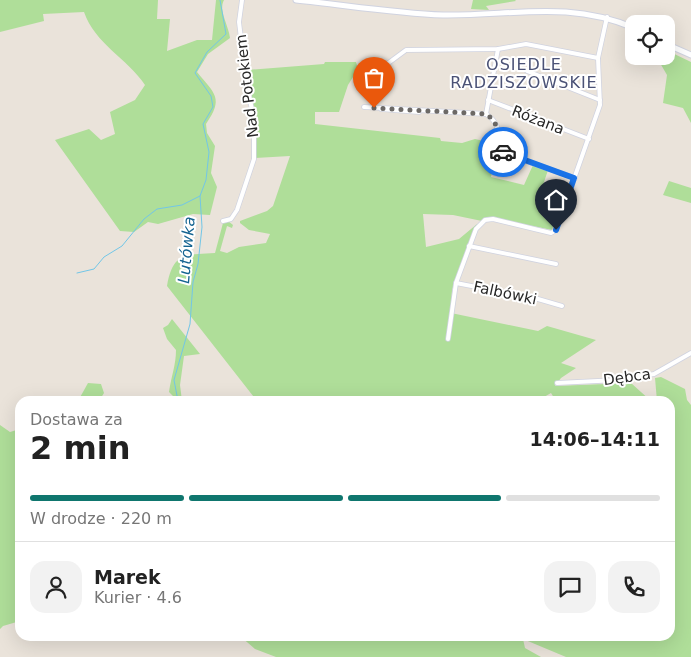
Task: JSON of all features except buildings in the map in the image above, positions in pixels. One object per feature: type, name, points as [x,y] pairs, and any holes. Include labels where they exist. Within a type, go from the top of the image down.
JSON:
[{"type":"street","name":"Nad Potokiem","points":[[222,221],[231,219],[238,210],[254,159],[254,120],[246,80],[239,22],[242,0]]},
{"type":"street","points":[[296,0],[454,15],[541,10],[582,12],[607,17],[625,24]]},
{"type":"street","points":[[574,178],[589,139],[600,100],[598,58],[607,17]]},
{"type":"street","points":[[383,66],[406,50],[498,49],[526,44],[598,58]]},
{"type":"street","points":[[675,48],[691,55]]},
{"type":"street","points":[[364,107],[486,114],[498,49]]},
{"type":"street","points":[[527,72],[600,100]]},
{"type":"street","name":"Różana","points":[[488,100],[589,139]]},
{"type":"street","name":"Różana","points":[[486,114],[496,125],[501,137],[503,153],[574,178]]},
{"type":"street","name":"Falbówki","points":[[562,306],[538,299],[456,283],[476,229],[486,220],[492,219],[550,232],[556,230],[574,178]]},
{"type":"street","points":[[469,246],[556,264]]},
{"type":"street","points":[[448,339],[456,283]]},
{"type":"street","name":"Dębca","points":[[557,383],[618,380],[654,374],[691,353]]},
{"type":"green space","points":[[0,0],[158,0],[157,19],[170,19],[167,51],[197,40],[212,40],[216,0],[224,0],[222,8],[230,38],[208,54],[197,72],[213,91],[216,102],[212,115],[206,124],[207,133],[215,146],[211,173],[217,187],[210,215],[193,214],[158,224],[148,222],[134,232],[120,231],[55,140],[89,129],[101,140],[115,134],[110,112],[135,100],[145,85],[138,75],[103,42],[89,23],[84,12],[43,14],[44,21],[0,32]]},
{"type":"green space","points":[[473,0],[516,1],[486,6],[489,10],[471,9]]},
{"type":"green space","points":[[675,54],[691,62],[691,123],[683,108],[663,103],[667,75],[661,65],[675,65]]},
{"type":"green space","points":[[325,62],[356,62],[358,69],[348,85],[339,112],[315,112],[315,124],[440,138],[441,141],[462,143],[475,139],[497,144],[491,177],[524,185],[533,165],[548,170],[542,188],[563,196],[552,230],[493,218],[482,221],[453,215],[423,214],[426,247],[459,239],[477,224],[452,290],[451,313],[538,331],[547,326],[596,340],[561,363],[576,368],[561,378],[555,386],[631,383],[645,396],[553,396],[551,393],[546,396],[253,396],[167,286],[177,261],[188,255],[215,253],[223,223],[228,221],[233,225],[232,228],[227,226],[220,251],[227,253],[239,247],[266,243],[270,234],[249,230],[240,221],[267,211],[273,206],[290,156],[255,158],[256,125],[246,70],[324,64]]},
{"type":"green space","points":[[669,181],[691,188],[691,203],[663,195]]},
{"type":"green space","points":[[172,319],[200,354],[184,356],[180,385],[181,396],[173,396],[169,392],[176,350],[167,339],[163,328]]},
{"type":"green space","points":[[661,377],[685,389],[687,400],[691,405],[691,657],[566,657],[528,641],[675,641],[675,396],[657,396],[655,378]]},
{"type":"green space","points":[[88,383],[101,384],[104,393],[102,396],[81,396]]},
{"type":"green space","points":[[0,425],[10,432],[15,430],[15,622],[3,626],[0,629]]},
{"type":"green space","points":[[246,641],[523,641],[525,648],[541,657],[276,657],[255,649]]},
{"type":"waterway","name":"Lutówka","points":[[177,396],[174,380],[190,324],[193,282],[198,264],[202,227],[200,196],[206,180],[209,152],[203,124],[213,107],[211,96],[195,73],[207,52],[226,34],[220,0]]},
{"type":"waterway","points":[[77,273],[94,269],[104,257],[122,246],[144,219],[157,209],[182,205],[200,196]]},
{"type":"way so far","points":[[374,108],[486,114],[490,116],[496,125],[501,137],[503,152]]},
{"type":"district","name":"OSIEDLE RADZISZOWSKIE","points":[[524,73]]},
{"type":"route","points":[[503,152],[574,178],[556,230]]}]
